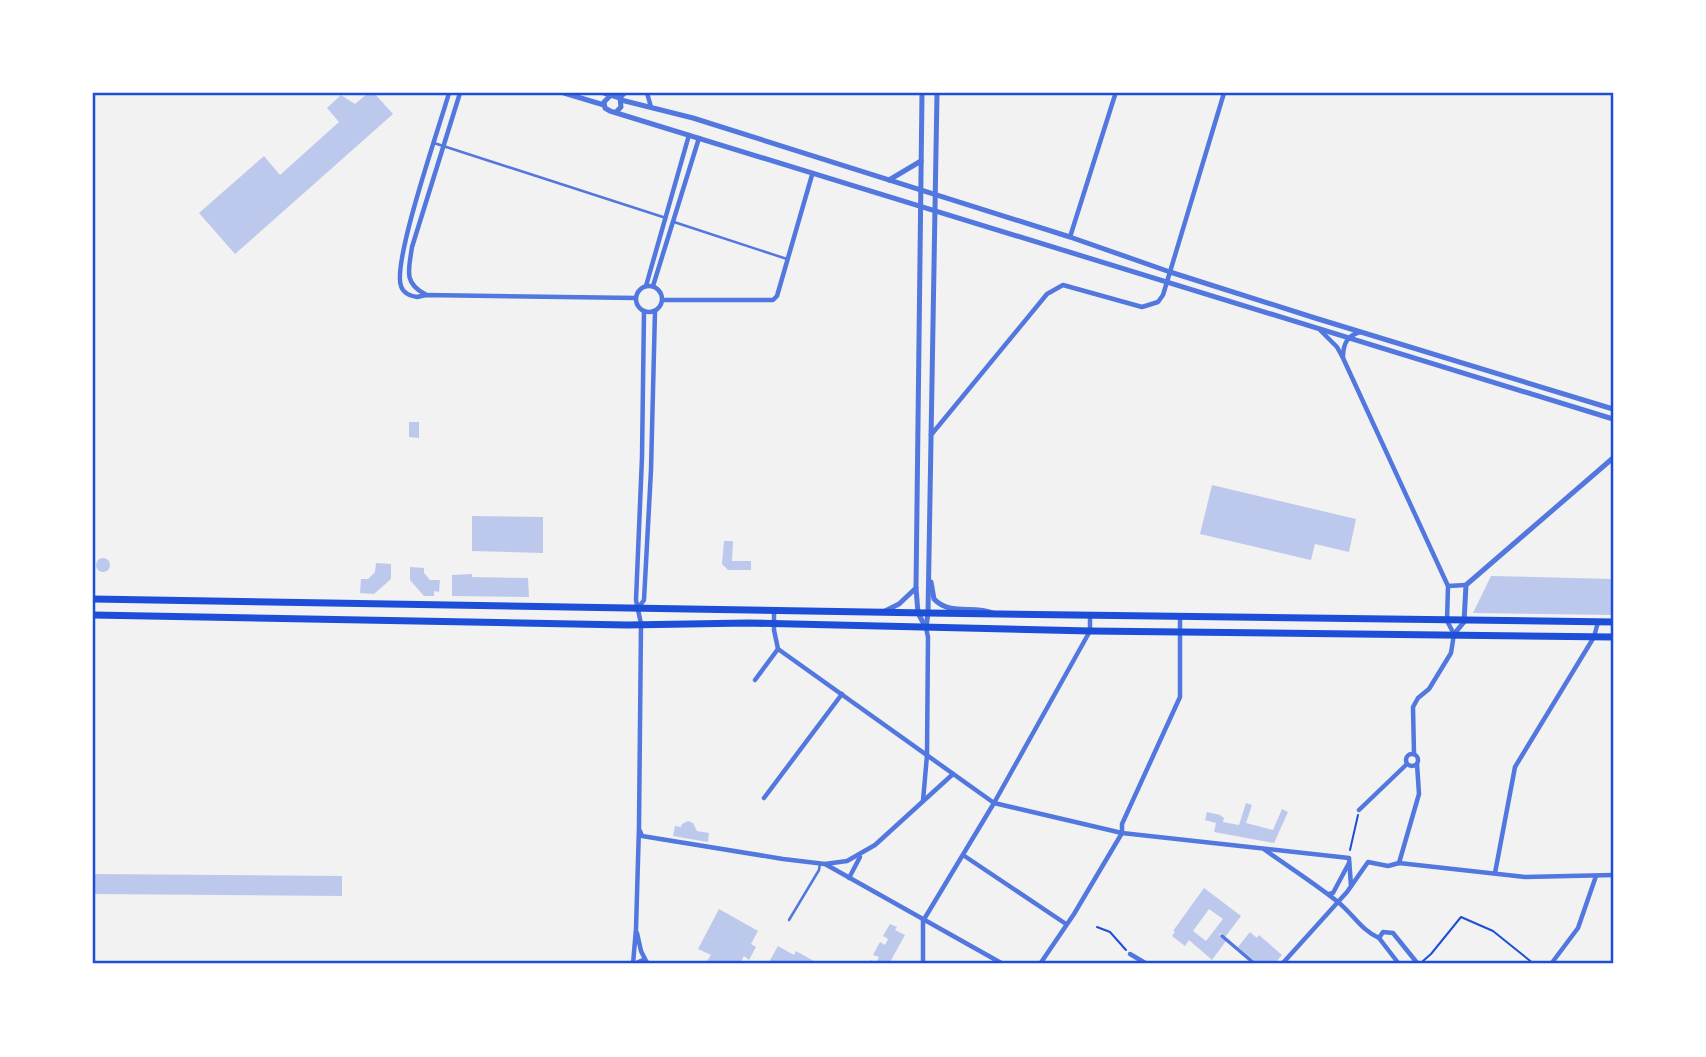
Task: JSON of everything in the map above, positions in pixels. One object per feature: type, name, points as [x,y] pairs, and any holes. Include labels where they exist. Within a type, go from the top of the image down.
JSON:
[{"type":"main road","points":[[93,598],[1613,622]]},
{"type":"main road","points":[[93,615],[1613,637]]},
{"type":"street","points":[[449,93],[403,249],[400,285],[410,296],[636,298]]},
{"type":"street","points":[[426,295],[414,289],[408,271],[412,247],[460,93]]},
{"type":"street","points":[[564,93],[604,105],[607,110],[813,175],[1613,419]]},
{"type":"street","points":[[604,105],[609,93],[1070,237],[1170,272],[1612,408]]},
{"type":"street","points":[[647,93],[651,107]]},
{"type":"street","points":[[922,93],[916,588],[918,613],[928,637],[927,755],[923,803]]},
{"type":"street","points":[[926,628],[937,93]]},
{"type":"street","points":[[930,436],[1047,294],[1056,288],[1063,285],[1073,287],[1142,307],[1158,302],[1163,295],[1224,93]]},
{"type":"street","points":[[1070,237],[1115,95]]},
{"type":"street","points":[[616,111],[621,107],[622,97]]},
{"type":"street","points":[[655,311],[644,311],[639,307],[636,298],[638,292],[646,286],[689,135]]},
{"type":"street","points":[[653,286],[699,138]]},
{"type":"street","points":[[889,180],[921,161]]},
{"type":"street","points":[[663,300],[773,300],[777,296],[813,175]]},
{"type":"street","points":[[973,223],[978,208]]},
{"type":"street","points":[[646,286],[659,290],[663,300]]},
{"type":"street","points":[[639,608],[643,600],[651,470],[655,311],[663,300]]},
{"type":"street","points":[[634,964],[639,826],[641,624],[636,600],[644,311]]},
{"type":"street","points":[[1317,329],[1333,343],[1343,358],[1448,586],[1447,621],[1454,634]]},
{"type":"street","points":[[1343,358],[1343,348],[1348,338],[1361,331]]},
{"type":"street","points":[[1448,586],[1466,585],[1613,458]]},
{"type":"street","points":[[928,572],[934,599],[944,608],[986,610],[996,614]]},
{"type":"street","points":[[1399,863],[1419,794],[1419,758],[1414,754],[1412,710],[1451,653],[1454,634],[1464,621],[1466,585]]},
{"type":"street","points":[[881,612],[899,604],[916,588]]},
{"type":"street","points":[[755,680],[778,649],[774,610]]},
{"type":"street","points":[[923,964],[923,921],[994,803],[1090,631],[1090,615]]},
{"type":"street","points":[[1040,964],[1122,833],[1122,824],[1180,697],[1180,617]]},
{"type":"street","points":[[1495,873],[1515,767],[1594,637],[1598,622]]},
{"type":"street","points":[[778,649],[994,803],[1122,833],[1349,861]]},
{"type":"street","points":[[764,798],[842,694]]},
{"type":"street","points":[[1359,810],[1407,764],[1407,756],[1414,754]]},
{"type":"street","points":[[1407,764],[1417,764]]},
{"type":"street","points":[[639,826],[642,836],[783,859],[822,863],[847,861],[861,855],[953,774]]},
{"type":"street","points":[[1264,850],[1338,902],[1365,930],[1379,937],[1399,964]]},
{"type":"street","points":[[1283,863],[1282,856],[1288,852]]},
{"type":"street","points":[[849,878],[861,855]]},
{"type":"street","points":[[963,855],[1066,924]]},
{"type":"street","points":[[1349,861],[1351,886]]},
{"type":"street","points":[[1327,894],[1333,893],[1349,861]]},
{"type":"street","points":[[1282,964],[1338,902],[1368,862],[1525,877],[1613,875]]},
{"type":"street","points":[[822,863],[1003,964]]},
{"type":"street","points":[[1552,964],[1577,928],[1596,876]]},
{"type":"street","points":[[1327,894],[1329,911]]},
{"type":"street","points":[[636,929],[641,951],[648,963]]},
{"type":"street","points":[[1379,937],[1383,932],[1394,933],[1418,964]]},
{"type":"street","points":[[1222,936],[1255,964]]},
{"type":"street","points":[[1130,954],[1147,964]]},
{"type":"street","points":[[634,964],[640,960],[648,963]]},
{"type":"lane","points":[[434,143],[666,218]]},
{"type":"lane","points":[[673,222],[787,259]]},
{"type":"lane","points":[[789,920],[822,863]]},
{"type":"path","points":[[1349,861],[1359,810]]},
{"type":"path","points":[[1418,964],[1431,954],[1461,917],[1493,931],[1534,964]]},
{"type":"path","points":[[1097,928],[1110,932],[1121,944]]},
{"type":"building","points":[[368,93],[374,93],[393,114],[235,254],[199,213],[264,156],[280,175],[339,122],[327,108],[341,95],[355,104]]},
{"type":"building","points":[[409,422],[419,422],[419,438],[409,437]]},
{"type":"building","points":[[1212,485],[1356,519],[1349,552],[1315,544],[1311,560],[1200,534]]},
{"type":"building","points":[[472,516],[543,517],[543,553],[472,551]]},
{"type":"building","points":[[724,541],[733,541],[732,561],[751,561],[751,570],[728,570],[722,564]]},
{"type":"building","points":[[100,558],[106,558],[110,565],[106,572],[100,572],[96,568],[96,562]]},
{"type":"building","points":[[376,563],[391,564],[391,579],[374,594],[360,593],[361,579],[368,579],[375,572]]},
{"type":"building","points":[[410,567],[424,568],[424,573],[430,580],[440,580],[439,592],[434,591],[434,596],[424,596],[410,580]]},
{"type":"building","points":[[472,574],[472,577],[528,578],[529,597],[452,596],[452,575]]},
{"type":"building","points":[[1491,576],[1613,579],[1613,615],[1473,613]]},
{"type":"building","points":[[1246,803],[1252,805],[1246,823],[1273,830],[1282,809],[1288,812],[1274,843],[1214,832],[1216,823],[1205,820],[1207,812],[1220,815],[1224,818],[1223,822],[1239,825]]},
{"type":"building","points":[[688,821],[693,823],[697,831],[709,833],[708,842],[673,836],[675,826],[681,827]]},
{"type":"building","points":[[93,874],[342,876],[342,896],[93,894]]},
{"type":"building","points":[[1204,888],[1241,916],[1225,937],[1221,933],[1219,935],[1226,941],[1212,960],[1189,940],[1185,946],[1172,936],[1175,932],[1173,931]],"holes":[[[1209,909],[1223,919],[1206,941],[1193,931]]]},
{"type":"building","points":[[719,909],[758,931],[751,944],[756,947],[749,960],[744,956],[740,964],[713,964],[707,961],[711,955],[698,949]]},
{"type":"building","points":[[890,924],[905,935],[889,964],[869,964],[871,960],[876,963],[879,957],[873,955],[880,942],[885,945],[888,939],[883,936]]},
{"type":"building","points":[[1250,932],[1257,938],[1259,935],[1282,955],[1274,964],[1258,964],[1238,947]]},
{"type":"building","points":[[778,946],[794,955],[796,951],[819,964],[768,964]]}]
